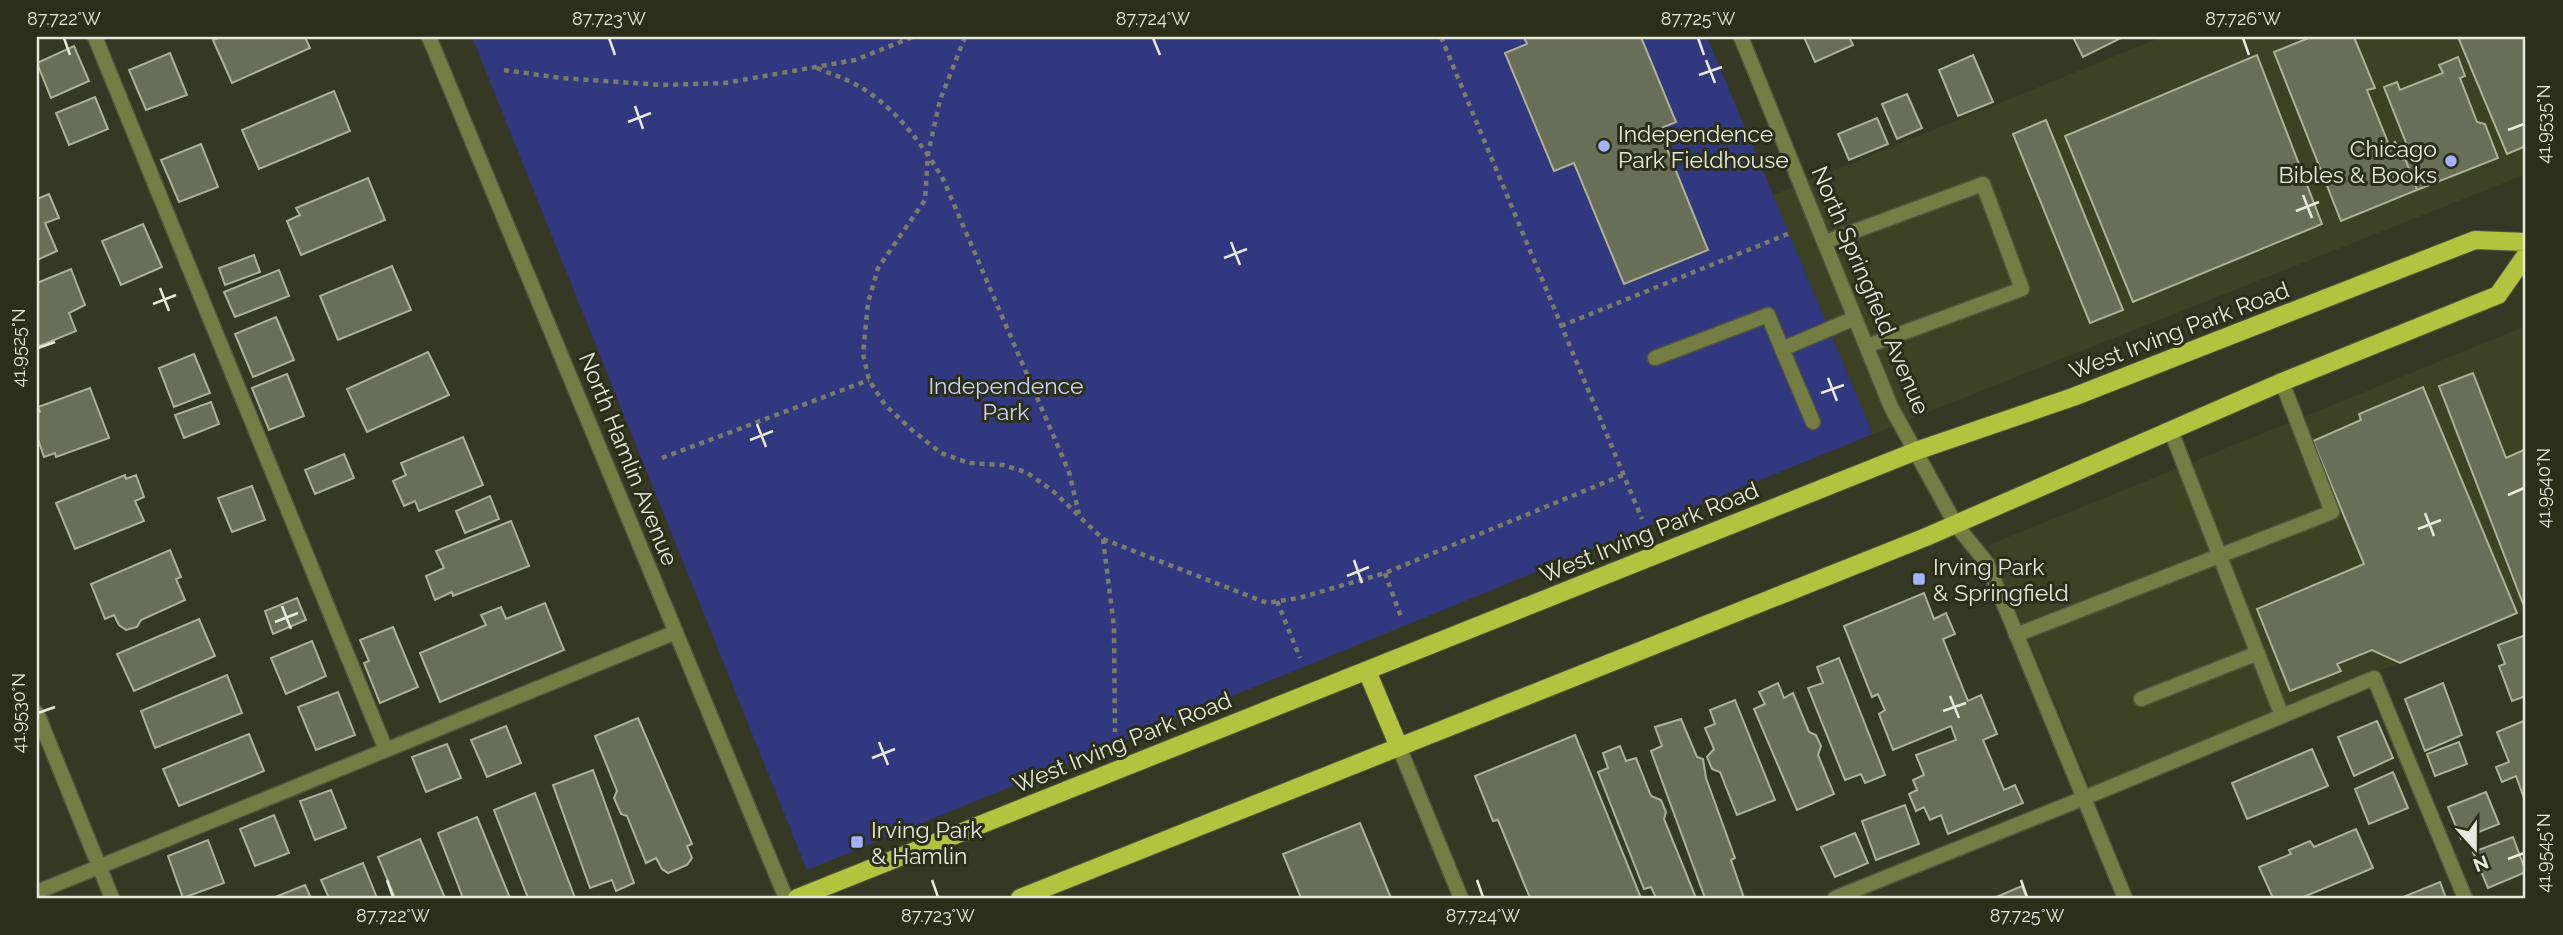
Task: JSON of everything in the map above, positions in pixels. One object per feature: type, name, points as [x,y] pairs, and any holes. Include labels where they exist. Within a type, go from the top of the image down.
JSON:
[{"type":"main road","name":"West Irving Park Road","points":[[797,898],[1916,451],[2073,397],[2475,240],[2526,243]]},
{"type":"main road","points":[[1020,898],[1956,525],[2282,382],[2498,295],[2526,255]]},
{"type":"main road","points":[[1367,671],[1399,747]]},
{"type":"street","points":[[95,37],[386,750]]},
{"type":"street","name":"North Hamlin Avenue","points":[[429,37],[786,898]]},
{"type":"street","name":"North Springfield Avenue","points":[[1741,37],[1891,407],[1956,525],[1987,563],[2125,898]]},
{"type":"street","points":[[1825,243],[1983,184],[2022,289],[1867,346]]},
{"type":"street","points":[[1655,358],[1768,315],[1813,422]]},
{"type":"street","points":[[1782,349],[1855,318]]},
{"type":"street","points":[[2016,635],[2332,512],[2282,382]]},
{"type":"street","points":[[2171,431],[2282,716]]},
{"type":"street","points":[[37,892],[676,632]]},
{"type":"street","points":[[2141,699],[2258,653]]},
{"type":"street","points":[[1835,898],[2374,678],[2465,898]]},
{"type":"street","points":[[37,713],[112,898]]},
{"type":"street","points":[[1399,747],[1461,898]]},
{"type":"path","points":[[504,70],[561,78],[662,85],[724,83],[855,60],[913,37]]},
{"type":"path","points":[[965,37],[940,100],[928,154],[925,200],[878,268],[868,303],[863,354],[869,380],[886,405],[941,453],[969,463],[1003,465],[1026,472],[1053,491],[1102,539],[1267,603],[1385,573],[1623,475]]},
{"type":"path","points":[[1441,37],[1642,519]]},
{"type":"path","points":[[817,68],[854,83],[888,107],[928,154],[943,179],[1069,471],[1079,515]]},
{"type":"path","points":[[1561,326],[1800,229]]},
{"type":"path","points":[[662,458],[869,380]]},
{"type":"path","points":[[1102,539],[1114,627],[1115,732]]},
{"type":"path","points":[[1385,573],[1401,617]]},
{"type":"path","points":[[1278,601],[1300,658]]},
{"type":"shaded area","points":[[2162,37],[2526,37],[2526,174],[1873,434],[1773,195]]},
{"type":"shaded area","points":[[2526,326],[2526,611],[2091,789],[1989,545]]},
{"type":"green space","name":"Independence Park","points":[[472,37],[1707,37],[1873,434],[807,870]]},
{"type":"building","points":[[221,37],[305,37],[310,48],[232,83],[213,40]]},
{"type":"building","name":"Independence Park Fieldhouse","points":[[1524,37],[1641,37],[1676,122],[1659,129],[1708,250],[1624,284],[1574,163],[1554,171],[1505,53],[1527,44]]},
{"type":"building","points":[[1804,37],[1849,37],[1853,45],[1815,62]]},
{"type":"building","points":[[2073,37],[2120,37],[2121,38],[2083,57]]},
{"type":"building","points":[[2311,37],[2354,37],[2375,88],[2367,90],[2389,145],[2395,142],[2403,159],[2404,156],[2417,190],[2341,221],[2274,52]]},
{"type":"building","points":[[2458,37],[2526,37],[2526,146],[2507,154]]},
{"type":"building","points":[[74,46],[89,81],[51,98],[37,63]]},
{"type":"building","points":[[170,53],[187,95],[146,110],[129,70]]},
{"type":"building","points":[[1973,55],[1993,102],[1958,116],[1939,70]]},
{"type":"building","points":[[2257,55],[2322,224],[2133,302],[2065,136]]},
{"type":"building","points":[[2458,57],[2465,76],[2460,78],[2477,122],[2485,124],[2498,158],[2417,190],[2404,156],[2408,148],[2384,87],[2397,82],[2400,90],[2443,73],[2439,65]]},
{"type":"building","points":[[334,91],[350,131],[259,169],[242,130]]},
{"type":"building","points":[[1907,94],[1922,128],[1897,139],[1882,104]]},
{"type":"building","points":[[95,97],[108,129],[69,145],[56,113]]},
{"type":"building","points":[[1877,118],[1888,144],[1849,160],[1838,134]]},
{"type":"building","points":[[2046,120],[2123,310],[2090,323],[2013,134]]},
{"type":"building","points":[[201,144],[218,187],[179,202],[161,160]]},
{"type":"building","points":[[368,178],[385,220],[301,255],[287,221],[300,215],[296,208]]},
{"type":"building","points":[[49,194],[59,218],[45,223],[57,251],[37,260],[37,199]]},
{"type":"building","points":[[143,224],[162,267],[121,285],[102,241]]},
{"type":"building","points":[[254,255],[260,272],[225,285],[219,268]]},
{"type":"building","points":[[392,266],[411,310],[338,340],[320,296]]},
{"type":"building","points":[[71,269],[85,305],[69,313],[76,331],[37,347],[37,283]]},
{"type":"building","points":[[279,270],[289,296],[235,317],[224,292]]},
{"type":"building","points":[[276,317],[294,360],[253,377],[235,334]]},
{"type":"building","points":[[428,352],[449,395],[367,432],[347,389]]},
{"type":"building","points":[[194,354],[210,393],[174,407],[159,368]]},
{"type":"building","points":[[2473,373],[2506,458],[2526,449],[2525,609],[2439,386]]},
{"type":"building","points":[[287,374],[304,416],[269,430],[252,388]]},
{"type":"building","points":[[2423,387],[2517,613],[2400,663],[2372,650],[2337,664],[2341,671],[2290,691],[2257,609],[2364,564],[2313,441],[2361,420],[2359,414]]},
{"type":"building","points":[[90,388],[109,438],[56,457],[55,453],[44,457],[37,436],[37,413],[40,412],[38,407]]},
{"type":"building","points":[[211,402],[219,424],[184,438],[175,415]]},
{"type":"building","points":[[463,437],[483,485],[419,511],[415,501],[404,506],[393,481],[406,475],[401,463]]},
{"type":"building","points":[[344,454],[354,478],[315,494],[305,470]]},
{"type":"building","points":[[125,475],[126,479],[136,475],[144,497],[135,501],[144,521],[75,549],[56,503]]},
{"type":"building","points":[[252,486],[265,520],[232,532],[218,498]]},
{"type":"building","points":[[490,496],[499,519],[465,533],[456,511]]},
{"type":"building","points":[[511,521],[529,566],[453,596],[452,592],[435,600],[426,576],[444,568],[436,551]]},
{"type":"building","points":[[170,550],[181,577],[176,579],[185,600],[141,620],[137,627],[126,630],[119,625],[114,615],[105,619],[91,584]]},
{"type":"building","points":[[1924,593],[1934,619],[1946,613],[1955,634],[1943,639],[1968,701],[1981,695],[1997,734],[1983,740],[2004,790],[2015,785],[2023,803],[1948,834],[1941,815],[1930,820],[1924,807],[1916,811],[1909,794],[1917,790],[1913,780],[1924,775],[1916,755],[1956,740],[1951,726],[1893,750],[1879,714],[1885,710],[1878,694],[1872,697],[1844,626]]},
{"type":"building","points":[[297,598],[306,620],[273,634],[265,611]]},
{"type":"building","points":[[545,603],[564,650],[440,702],[420,653],[486,625],[481,615],[501,607],[506,619]]},
{"type":"building","points":[[199,619],[215,656],[134,691],[117,654]]},
{"type":"building","points":[[393,627],[418,687],[380,703],[364,663],[369,661],[360,640]]},
{"type":"building","points":[[2526,635],[2526,696],[2512,701],[2499,666],[2505,664],[2498,645]]},
{"type":"building","points":[[312,641],[326,676],[286,694],[271,658]]},
{"type":"building","points":[[1839,658],[1885,775],[1865,783],[1861,774],[1845,780],[1808,688],[1823,683],[1817,667]]},
{"type":"building","points":[[227,675],[242,713],[155,748],[141,711]]},
{"type":"building","points":[[1778,683],[1784,698],[1793,693],[1809,732],[1816,735],[1821,746],[1818,755],[1834,794],[1797,810],[1754,709],[1765,704],[1759,692]]},
{"type":"building","points":[[2443,683],[2462,735],[2425,751],[2405,699]]},
{"type":"building","points":[[338,692],[355,735],[316,750],[298,707]]},
{"type":"building","points":[[1735,700],[1775,800],[1737,815],[1720,772],[1712,769],[1707,757],[1714,749],[1705,728],[1715,724],[1710,710]]},
{"type":"building","points":[[638,718],[692,844],[687,846],[692,858],[687,865],[668,873],[662,869],[656,858],[646,863],[627,816],[621,814],[614,798],[617,791],[595,736]]},
{"type":"building","points":[[1681,719],[1697,757],[1703,759],[1706,778],[1735,858],[1731,860],[1744,898],[1705,898],[1651,751],[1662,746],[1655,727]]},
{"type":"building","points":[[2526,720],[2526,804],[2516,776],[2502,782],[2496,767],[2509,762],[2497,732]]},
{"type":"building","points":[[2377,721],[2393,758],[2354,776],[2338,737]]},
{"type":"building","points":[[506,726],[521,763],[487,777],[471,740]]},
{"type":"building","points":[[249,734],[264,771],[179,806],[163,769]]},
{"type":"building","points":[[1575,735],[1641,898],[1530,898],[1498,820],[1493,821],[1475,776]]},
{"type":"building","points":[[2459,742],[2467,764],[2435,776],[2427,754]]},
{"type":"building","points":[[447,744],[461,778],[426,792],[412,757]]},
{"type":"building","points":[[1620,746],[1626,761],[1636,758],[1651,796],[1661,800],[1666,812],[1664,819],[1696,898],[1656,898],[1651,887],[1644,889],[1598,772],[1608,768],[1603,753]]},
{"type":"building","points":[[2312,749],[2328,786],[2247,819],[2232,783]]},
{"type":"building","points":[[593,770],[634,883],[616,891],[612,880],[590,888],[553,785]]},
{"type":"building","points":[[2393,772],[2408,808],[2369,824],[2355,789]]},
{"type":"building","points":[[331,790],[346,828],[315,840],[300,801]]},
{"type":"building","points":[[2486,792],[2499,824],[2461,839],[2448,807]]},
{"type":"building","points":[[535,793],[575,898],[528,898],[494,810]]},
{"type":"building","points":[[1905,805],[1919,844],[1876,860],[1862,821]]},
{"type":"building","points":[[274,815],[289,853],[255,866],[240,829]]},
{"type":"building","points":[[477,817],[510,898],[463,898],[438,833]]},
{"type":"building","points":[[1360,823],[1391,898],[1301,898],[1283,854]]},
{"type":"building","points":[[2356,829],[2373,868],[2301,898],[2273,898],[2259,867],[2291,854],[2289,850],[2310,841],[2314,847]]},
{"type":"building","points":[[1855,833],[1868,863],[1835,877],[1821,847]]},
{"type":"building","points":[[2513,837],[2526,872],[2488,888],[2473,852]]},
{"type":"building","points":[[420,839],[445,898],[395,898],[378,857]]},
{"type":"building","points":[[208,840],[224,883],[183,898],[168,856]]},
{"type":"building","points":[[363,863],[377,898],[329,898],[321,880]]},
{"type":"building","points":[[2440,882],[2446,898],[2403,897]]},
{"type":"building","points":[[305,885],[311,898],[273,898]]},
{"type":"building","points":[[2022,886],[2027,898],[1994,898]]},
{"type":"place","name":"Independence Park Fieldhouse","points":[[1604,146]]},
{"type":"place","name":"Chicago Bibles & Books","points":[[2451,161]]},
{"type":"place","name":"Irving Park & Springfield","points":[[1919,579]]},
{"type":"place","name":"Irving Park & Hamlin","points":[[857,842]]}]
